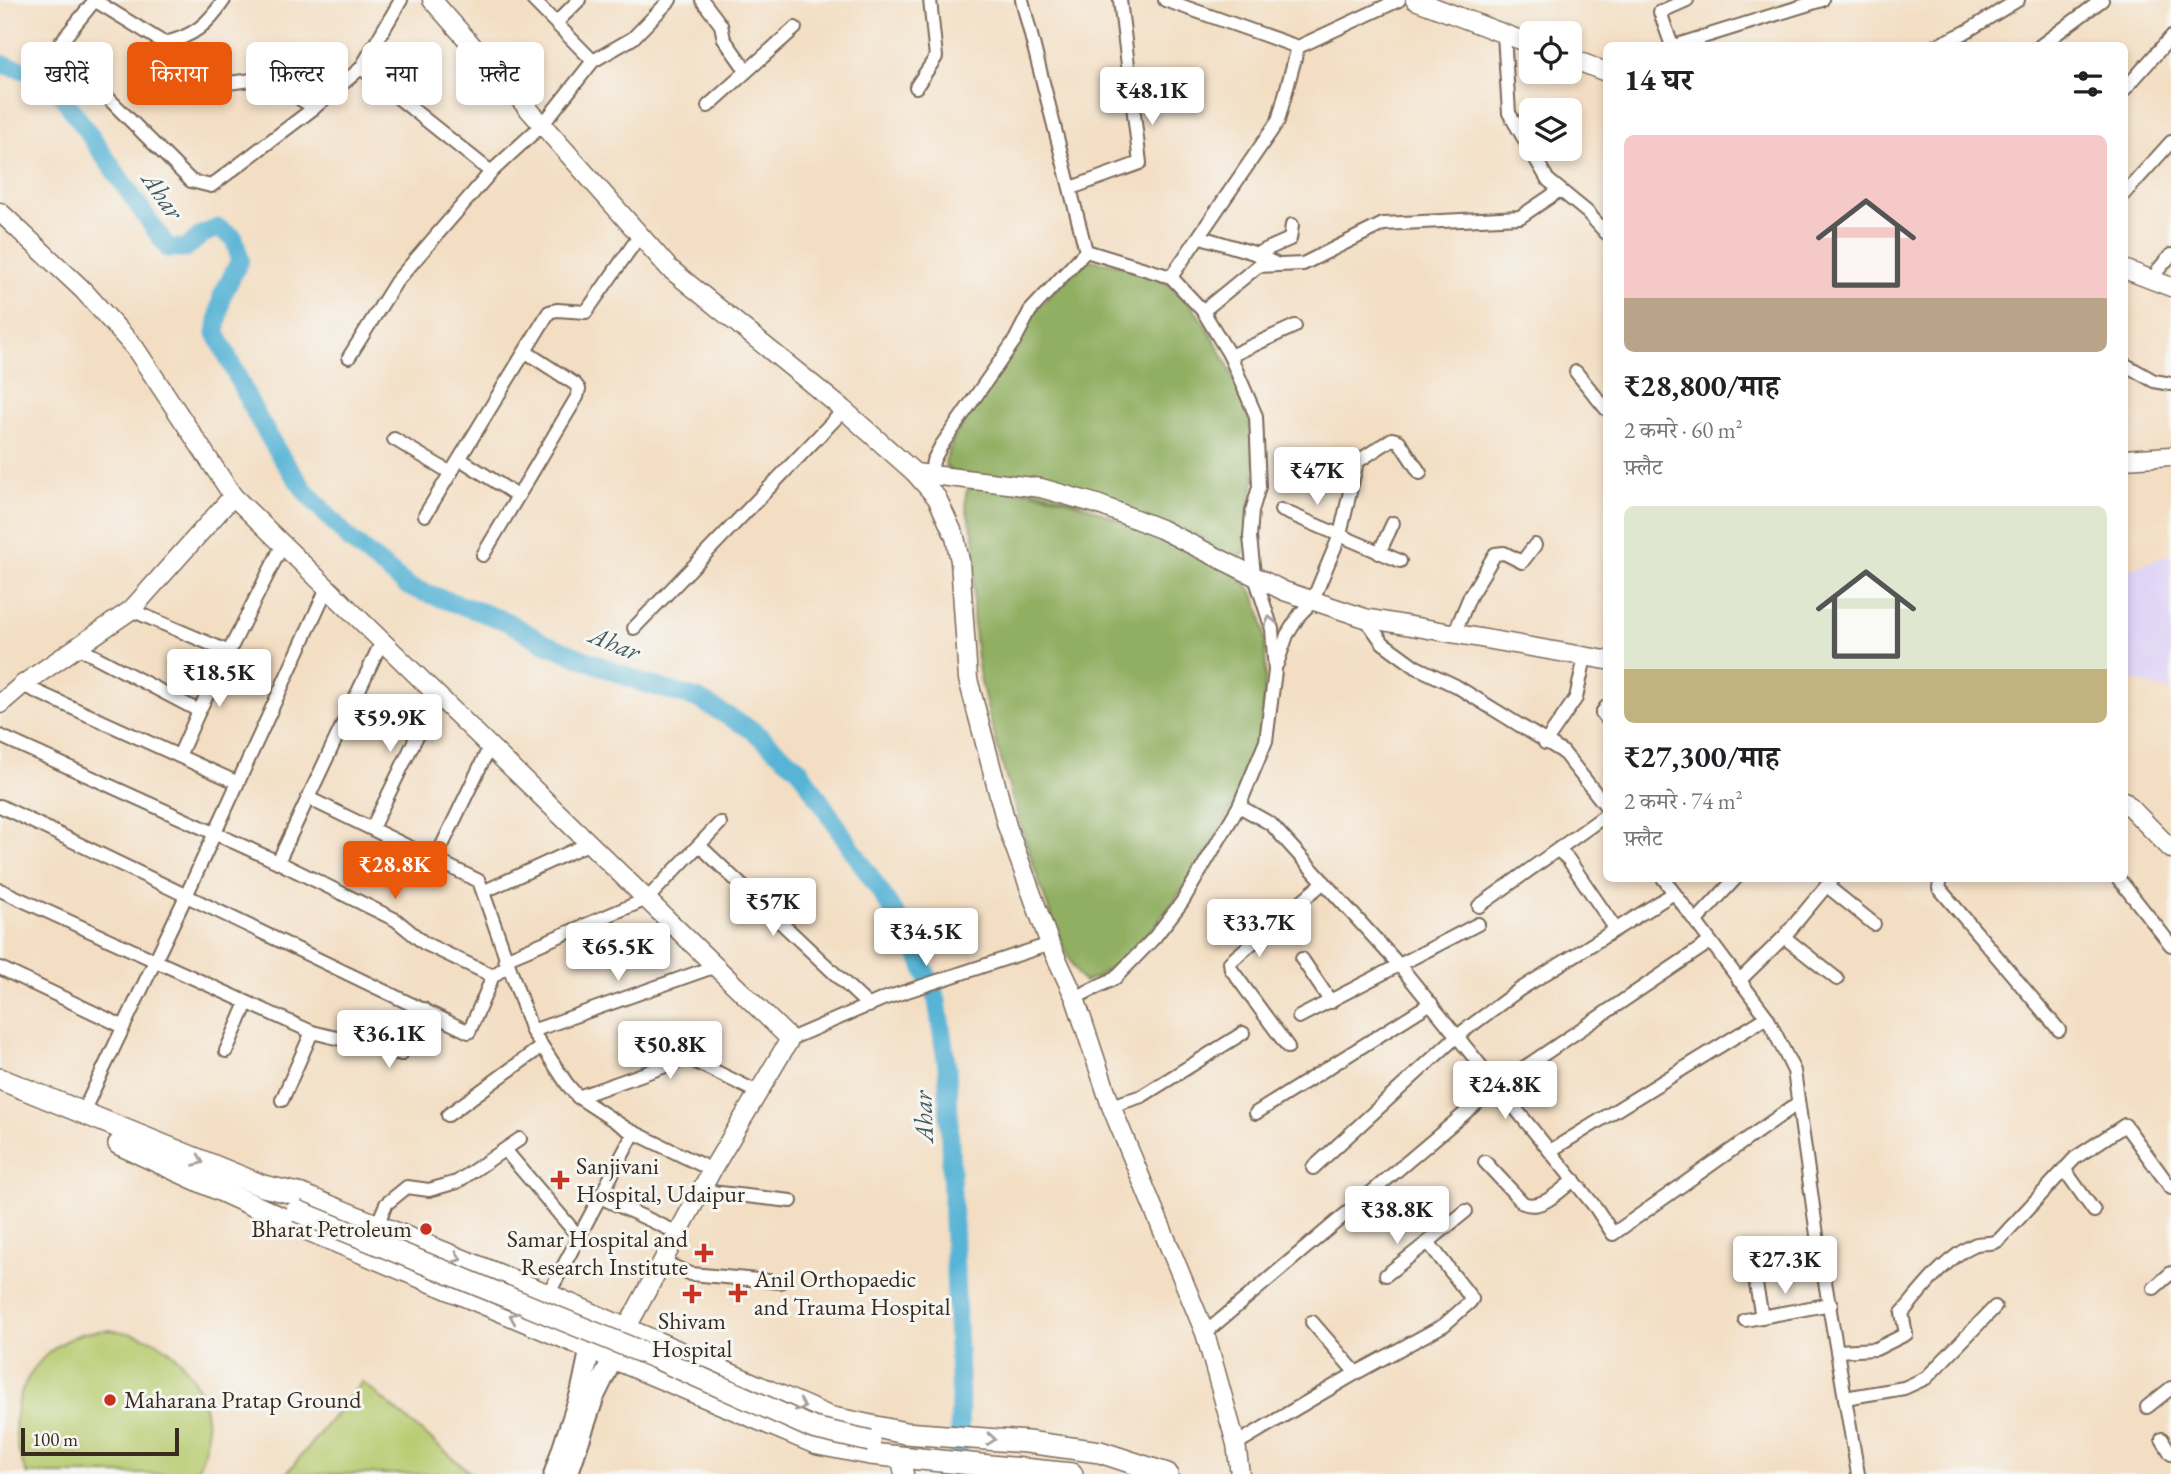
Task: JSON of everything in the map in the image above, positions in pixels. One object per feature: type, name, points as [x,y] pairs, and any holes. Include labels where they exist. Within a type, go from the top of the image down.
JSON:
[{"type":"highway","points":[[0,1079],[79,1119],[260,1196],[656,1357],[813,1428],[870,1441],[902,1465]]},
{"type":"highway","points":[[0,1092],[79,1119]]},
{"type":"highway","points":[[260,1196],[302,1195],[548,1295],[828,1417],[905,1433],[1052,1444],[1100,1452],[1167,1474]]},
{"type":"highway","points":[[260,1196],[590,1350],[655,1374],[818,1444],[870,1454],[902,1465],[929,1461],[1061,1473]]},
{"type":"highway","points":[[870,1441],[905,1433]]},
{"type":"main road","points":[[568,1474],[588,1394],[590,1350],[596,1316]]},
{"type":"main road","points":[[554,1474],[588,1394],[614,1358],[626,1329]]},
{"type":"main road","points":[[552,1333],[568,1346],[581,1365],[588,1394]]},
{"type":"main road","points":[[588,1394],[612,1377],[629,1371],[655,1374]]},
{"type":"street","points":[[162,42],[95,0],[57,47],[191,181],[211,186],[314,108],[360,68],[401,0]]},
{"type":"street","points":[[169,42],[187,38],[197,32],[224,0]]},
{"type":"street","points":[[432,0],[669,268],[923,474],[937,498],[955,537],[960,561],[968,679],[1007,826],[1050,944],[1075,998],[1111,1106],[1205,1333],[1237,1444],[1240,1474]]},
{"type":"street","points":[[533,0],[593,61]]},
{"type":"street","points":[[556,23],[579,0]]},
{"type":"street","points":[[349,357],[396,282],[491,172],[543,124],[593,61],[633,38],[670,0]]},
{"type":"street","points":[[702,0],[721,25],[724,39],[746,70]]},
{"type":"street","points":[[916,87],[936,57],[930,0]]},
{"type":"street","points":[[1022,0],[1086,251]]},
{"type":"street","points":[[1071,188],[1140,163],[1120,0]]},
{"type":"street","points":[[1165,0],[1298,47],[1399,0]]},
{"type":"street","points":[[1415,0],[1441,3],[1519,40]]},
{"type":"street","points":[[1671,42],[1660,12],[1687,0]]},
{"type":"street","points":[[1686,42],[1822,0]]},
{"type":"street","points":[[1945,42],[2018,0]]},
{"type":"street","points":[[2045,42],[2102,0]]},
{"type":"street","points":[[708,106],[795,28]]},
{"type":"street","points":[[1504,34],[1509,113],[1548,180],[1603,230]]},
{"type":"street","points":[[2128,85],[2171,37]]},
{"type":"street","points":[[1171,276],[1201,237],[1278,121],[1298,47]]},
{"type":"street","points":[[1582,63],[1603,71]]},
{"type":"street","points":[[360,68],[491,172]]},
{"type":"street","points":[[232,82],[268,78],[314,108]]},
{"type":"street","points":[[2128,190],[2171,142]]},
{"type":"street","points":[[1203,311],[1258,266],[1303,264],[1383,224],[1520,217],[1560,190]]},
{"type":"street","points":[[0,212],[83,290],[135,348],[233,496],[790,1039]]},
{"type":"street","points":[[1256,254],[1290,239],[1292,225]]},
{"type":"street","points":[[425,515],[549,313],[557,310],[586,312],[591,308],[640,235]]},
{"type":"street","points":[[1201,237],[1256,254],[1277,265]]},
{"type":"street","points":[[1086,251],[1171,276],[1203,311],[1230,356],[1256,416],[1259,487],[1252,511],[1250,537],[1254,574],[1272,629],[1275,671]]},
{"type":"street","points":[[923,474],[1015,340],[1030,311],[1086,251]]},
{"type":"street","points":[[2128,258],[2164,272],[2171,255]]},
{"type":"street","points":[[2128,271],[2171,287]]},
{"type":"street","points":[[1230,356],[1295,326]]},
{"type":"street","points":[[483,555],[578,397],[579,389],[526,352]]},
{"type":"street","points":[[2128,366],[2154,381],[2171,384]]},
{"type":"street","points":[[1576,372],[1603,405]]},
{"type":"street","points":[[634,628],[844,411]]},
{"type":"street","points":[[394,439],[451,473]]},
{"type":"street","points":[[1075,998],[1115,978],[1154,938],[1182,902],[1239,806],[1266,741],[1275,671],[1287,635],[1300,614],[1312,602],[1340,535],[1357,462],[1392,439],[1399,441],[1420,472]]},
{"type":"street","points":[[2128,459],[2171,456]]},
{"type":"street","points":[[460,459],[518,496]]},
{"type":"street","points":[[923,474],[1041,488],[1097,504],[1161,529],[1284,591],[1365,618],[1603,660]]},
{"type":"street","points":[[0,704],[22,685],[131,610],[233,496]]},
{"type":"street","points":[[1281,510],[1400,561]]},
{"type":"street","points":[[1379,554],[1393,523]]},
{"type":"street","points":[[180,756],[227,651],[283,544]]},
{"type":"street","points":[[1455,632],[1470,596],[1495,554],[1504,553],[1522,562],[1535,545]]},
{"type":"street","points":[[79,1119],[186,896],[327,588]]},
{"type":"street","points":[[131,610],[227,651]]},
{"type":"street","points":[[1365,618],[1382,643],[1416,667],[1456,686],[1563,752],[1603,802]]},
{"type":"street","points":[[278,862],[382,641]]},
{"type":"street","points":[[76,647],[199,711]]},
{"type":"street","points":[[1545,743],[1576,698],[1585,657]]},
{"type":"street","points":[[22,685],[236,782]]},
{"type":"street","points":[[372,828],[437,695]]},
{"type":"street","points":[[0,736],[278,862],[396,920],[424,943],[493,976]]},
{"type":"street","points":[[436,858],[490,746]]},
{"type":"street","points":[[308,798],[479,881],[485,891],[506,962],[532,1031],[578,1097],[634,1133],[712,1170]]},
{"type":"street","points":[[2128,805],[2171,849]]},
{"type":"street","points":[[0,806],[469,1032],[493,976],[506,962],[647,899],[720,823]]},
{"type":"street","points":[[1239,806],[1271,824],[1400,965],[1574,1180],[1613,1234],[1798,1103]]},
{"type":"street","points":[[1479,906],[1603,818]]},
{"type":"street","points":[[485,891],[590,843]]},
{"type":"street","points":[[700,846],[869,1006]]},
{"type":"street","points":[[1558,850],[1568,859],[1615,928]]},
{"type":"street","points":[[1288,1047],[1230,962],[1324,882]]},
{"type":"street","points":[[1666,882],[1767,1017],[1794,1071],[1858,1474]]},
{"type":"street","points":[[1696,921],[1732,882]]},
{"type":"street","points":[[1740,981],[1784,937],[1830,882],[1874,924]]},
{"type":"street","points":[[1940,882],[1939,888],[2059,1030]]},
{"type":"street","points":[[2121,882],[2171,945]]},
{"type":"street","points":[[0,890],[312,1032],[401,1055],[424,1009]]},
{"type":"street","points":[[1313,1168],[1457,1036],[1519,990],[1674,893]]},
{"type":"street","points":[[1299,1017],[1478,924]]},
{"type":"street","points":[[1784,937],[1837,979]]},
{"type":"street","points":[[1205,1333],[1497,1086],[1710,942]]},
{"type":"street","points":[[626,1329],[712,1170],[790,1039],[883,999],[978,970],[1050,944]]},
{"type":"street","points":[[1302,959],[1331,1002]]},
{"type":"street","points":[[532,1031],[716,966]]},
{"type":"street","points":[[0,968],[122,1026]]},
{"type":"street","points":[[226,1051],[247,1003]]},
{"type":"street","points":[[1256,1113],[1431,1003]]},
{"type":"street","points":[[1550,1151],[1767,1017]]},
{"type":"street","points":[[282,1100],[312,1032]]},
{"type":"street","points":[[1111,1106],[1142,1096],[1243,1033]]},
{"type":"street","points":[[448,1115],[541,1047]]},
{"type":"street","points":[[578,1097],[685,1058],[760,1093]]},
{"type":"street","points":[[1838,1351],[1876,1349],[1906,1334],[1902,1313],[1916,1296],[1976,1243],[1993,1244],[1999,1240],[2075,1158],[2125,1125],[2171,1188]]},
{"type":"street","points":[[548,1295],[634,1133]]},
{"type":"street","points":[[377,1226],[386,1204],[407,1187],[429,1190],[457,1182],[520,1139]]},
{"type":"street","points":[[505,1150],[578,1236]]},
{"type":"street","points":[[1485,1162],[1530,1206],[1540,1206],[1574,1180]]},
{"type":"street","points":[[2064,1169],[2094,1211]]},
{"type":"street","points":[[702,1191],[791,1201]]},
{"type":"street","points":[[600,1197],[678,1233]]},
{"type":"street","points":[[1387,1275],[1466,1212]]},
{"type":"street","points":[[1237,1444],[1356,1373],[1444,1325],[1470,1303],[1472,1299],[1428,1242]]},
{"type":"street","points":[[663,1262],[691,1274],[780,1282]]},
{"type":"street","points":[[1753,1268],[1762,1317]]},
{"type":"street","points":[[2154,1288],[2171,1273]]},
{"type":"street","points":[[1745,1320],[1831,1304]]},
{"type":"street","points":[[1845,1398],[1904,1388],[1926,1378],[1994,1307]]},
{"type":"street","points":[[1312,1322],[1356,1373]]},
{"type":"street","points":[[2147,1407],[2171,1388]]},
{"type":"street","points":[[2162,1439],[2171,1454]]},
{"type":"shaded area","points":[[2171,554],[2171,692],[2134,680],[2128,673],[2128,570]]},
{"type":"green space","points":[[1088,260],[1138,270],[1172,287],[1194,309],[1229,368],[1252,433],[1254,452],[1254,484],[1245,530],[1245,552],[1239,559],[1230,559],[1150,518],[953,472],[945,466],[948,453],[968,413],[1012,344],[1040,306]]},
{"type":"green space","points":[[980,485],[1063,499],[1104,513],[1191,551],[1237,577],[1249,587],[1257,602],[1262,621],[1266,665],[1260,731],[1247,775],[1232,808],[1212,844],[1162,916],[1135,946],[1109,969],[1084,982],[1071,963],[1039,881],[1005,775],[982,685],[973,619],[975,545],[966,503],[967,490]]},
{"type":"green space","name":"Maharana Pratap Ground","points":[[110,1330],[160,1344],[179,1359],[190,1373],[204,1406],[207,1424],[202,1459],[194,1474],[27,1474],[19,1453],[16,1412],[30,1375],[42,1359],[58,1345],[82,1334]]},
{"type":"green space","name":"Maharana Pratap Ground","points":[[362,1382],[471,1473],[286,1474]]},
{"type":"waterway","name":"Ahar","points":[[0,64],[37,73],[59,91],[168,248],[186,248],[203,234],[218,228],[234,238],[240,260],[222,296],[216,333],[255,413],[281,457],[306,492],[351,541],[409,587],[506,621],[542,642],[640,682],[698,699],[752,730],[799,769],[913,941],[937,1001],[947,1067],[960,1398],[958,1474]]},
{"type":"place","name":"Sanjivani Hospital, Udaipur","points":[[560,1180]]},
{"type":"place","name":"Bharat Petroleum","points":[[426,1229]]},
{"type":"place","name":"Samar Hospital and Research Institute","points":[[704,1253]]},
{"type":"place","name":"Anil Orthopaedic and Trauma Hospital","points":[[738,1293]]},
{"type":"place","name":"Shivam Hospital","points":[[692,1294]]},
{"type":"place","name":"Maharana Pratap Ground","points":[[110,1400]]}]
